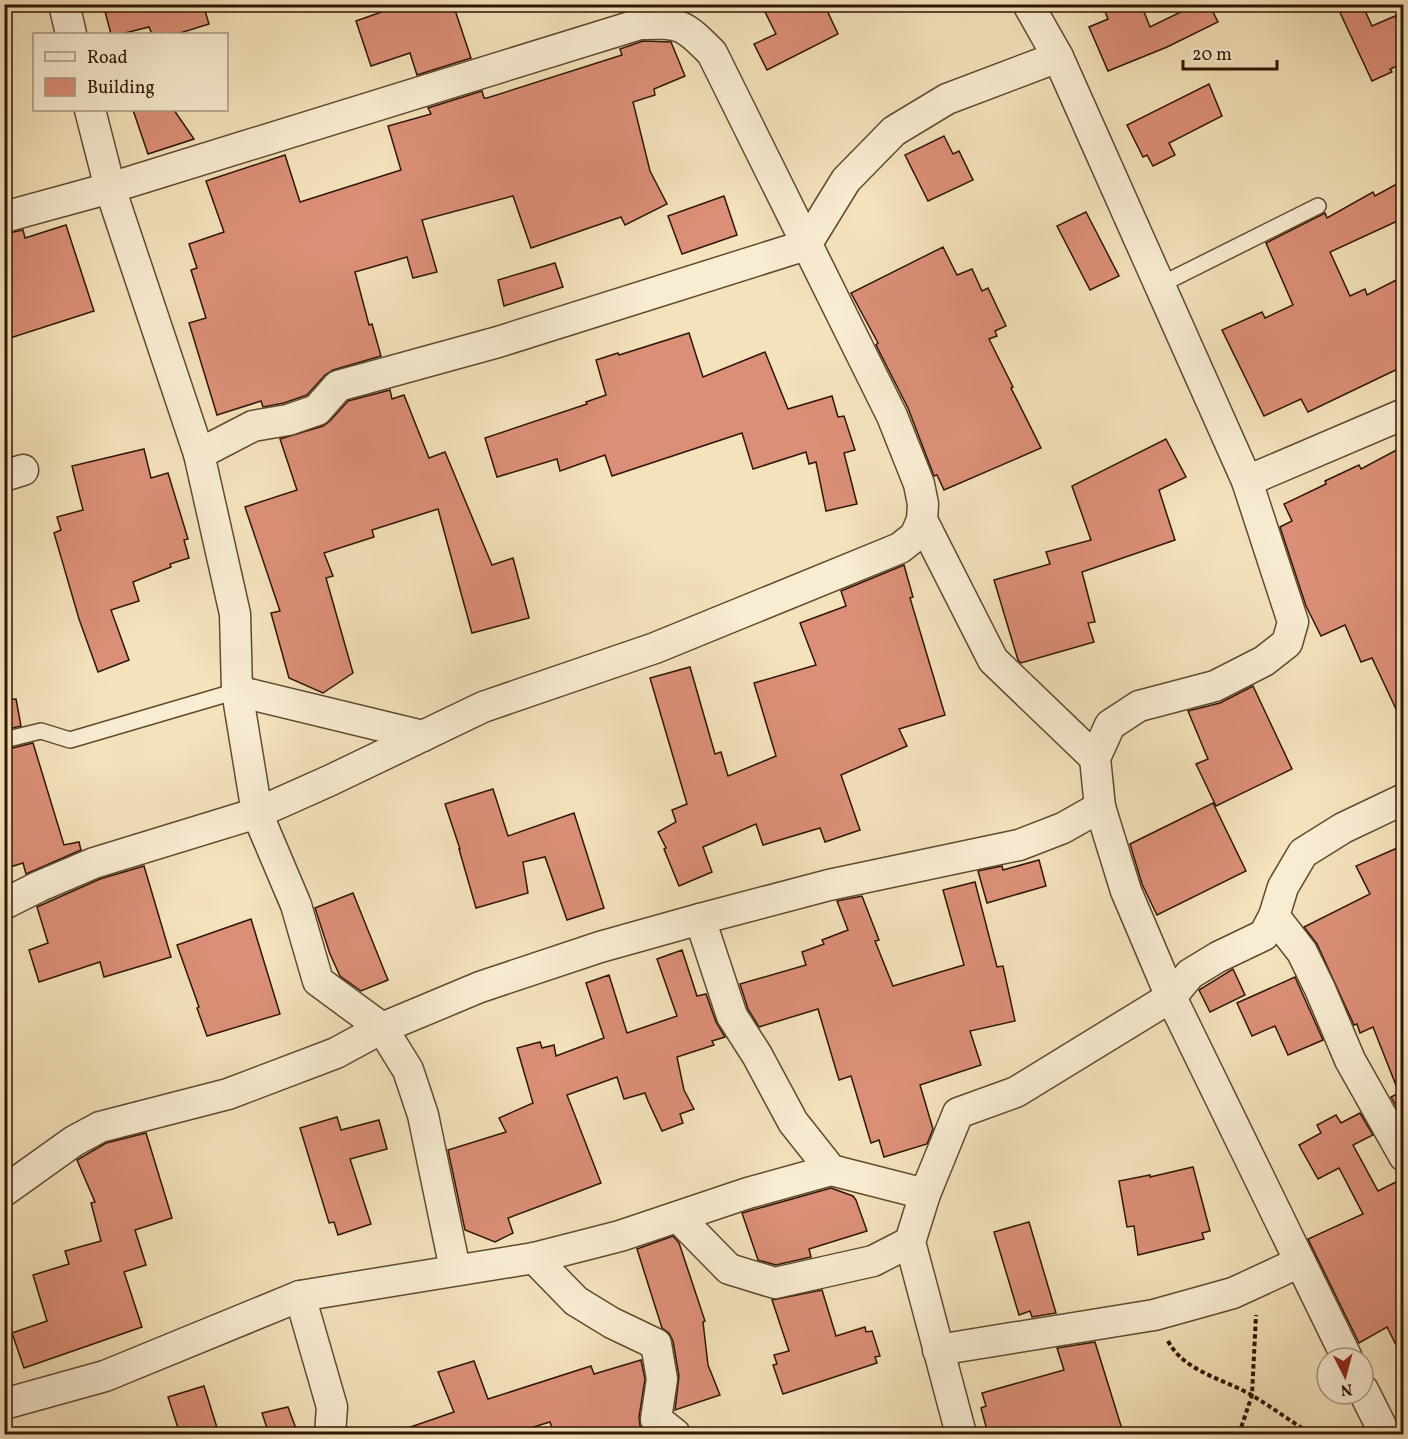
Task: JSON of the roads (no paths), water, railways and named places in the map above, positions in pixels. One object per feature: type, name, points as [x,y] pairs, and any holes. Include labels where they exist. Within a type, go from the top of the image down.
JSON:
[{"type":"street","points":[[63,4],[71,33]]},
{"type":"street","points":[[1028,4],[1058,57],[1247,481],[1293,622],[1287,643],[1264,661],[1215,686],[1139,706],[1110,725],[1095,758],[1100,807],[1126,891],[1171,997],[1341,1346]]},
{"type":"street","points":[[4,218],[110,188],[639,24],[673,24],[692,18],[712,53],[892,416],[919,484],[923,504],[922,520],[915,536],[900,548],[655,648],[483,707],[257,813],[94,863],[4,904]]},
{"type":"street","points":[[199,454],[253,426],[288,420],[317,410],[338,386],[509,338],[806,245],[846,180],[894,131],[946,99],[1058,57]]},
{"type":"street","points":[[90,111],[110,188],[199,454],[235,614],[237,691],[257,813],[296,905],[318,981],[382,1028],[408,1070],[423,1115],[455,1269]]},
{"type":"street","points":[[1247,481],[1404,414]]},
{"type":"street","points":[[922,520],[993,660],[1095,758]]},
{"type":"street","points":[[237,691],[423,736]]},
{"type":"street","points":[[961,1434],[910,1242],[958,1113],[1016,1092],[1171,997],[1190,974],[1218,957],[1264,935],[1274,916],[1283,887],[1303,853],[1343,828],[1404,799]]},
{"type":"street","points":[[4,1191],[74,1141],[100,1127],[228,1094],[336,1053],[382,1028],[480,987],[600,947],[829,885],[1019,845],[1063,828],[1100,807]]},
{"type":"street","points":[[1274,916],[1302,952],[1350,1060],[1404,1156]]},
{"type":"street","points":[[700,919],[732,1016],[757,1055],[793,1122],[831,1170]]},
{"type":"street","points":[[4,1404],[105,1376],[300,1296],[455,1269],[534,1258],[620,1236],[748,1193],[831,1170],[926,1194]]},
{"type":"street","points":[[678,1217],[729,1269],[775,1283],[873,1261],[910,1242]]},
{"type":"street","points":[[534,1258],[576,1300],[612,1323],[656,1344],[663,1379],[656,1419],[675,1434]]},
{"type":"street","points":[[938,1350],[1154,1315],[1233,1293],[1300,1262]]},
{"type":"street","points":[[300,1296],[332,1407],[330,1434]]},
{"type":"street","points":[[1371,1406],[1385,1434]]},
{"type":"lane","points":[[1160,285],[1318,206]]},
{"type":"lane","points":[[4,740],[41,731],[70,740],[237,691]]}]
